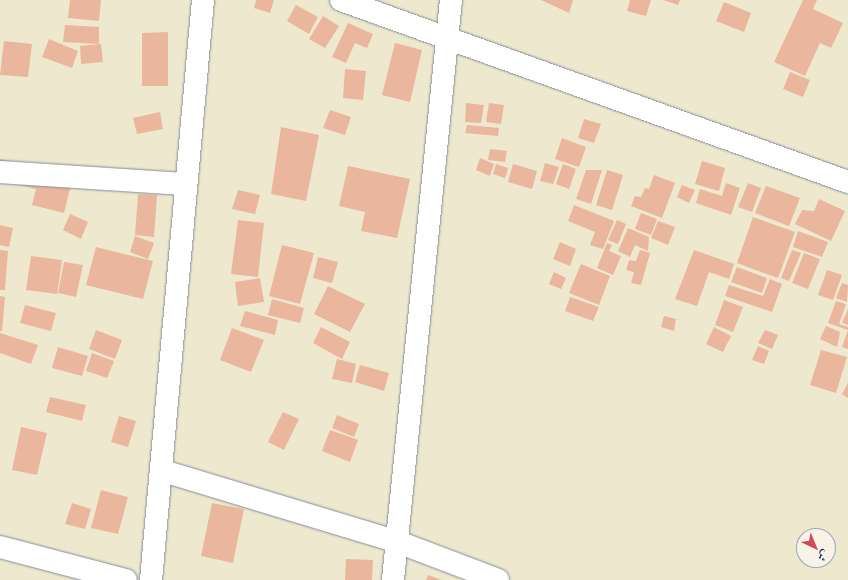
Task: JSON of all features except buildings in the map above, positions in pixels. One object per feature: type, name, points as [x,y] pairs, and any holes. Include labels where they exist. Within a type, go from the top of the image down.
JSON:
[{"type":"street","points":[[151,580],[163,471],[185,184],[203,0]]},
{"type":"street","points":[[341,0],[848,182]]},
{"type":"street","points":[[393,580],[451,0]]},
{"type":"street","points":[[0,172],[185,184]]},
{"type":"street","points":[[163,471],[398,542],[498,580]]},
{"type":"street","points":[[0,547],[126,580]]}]
